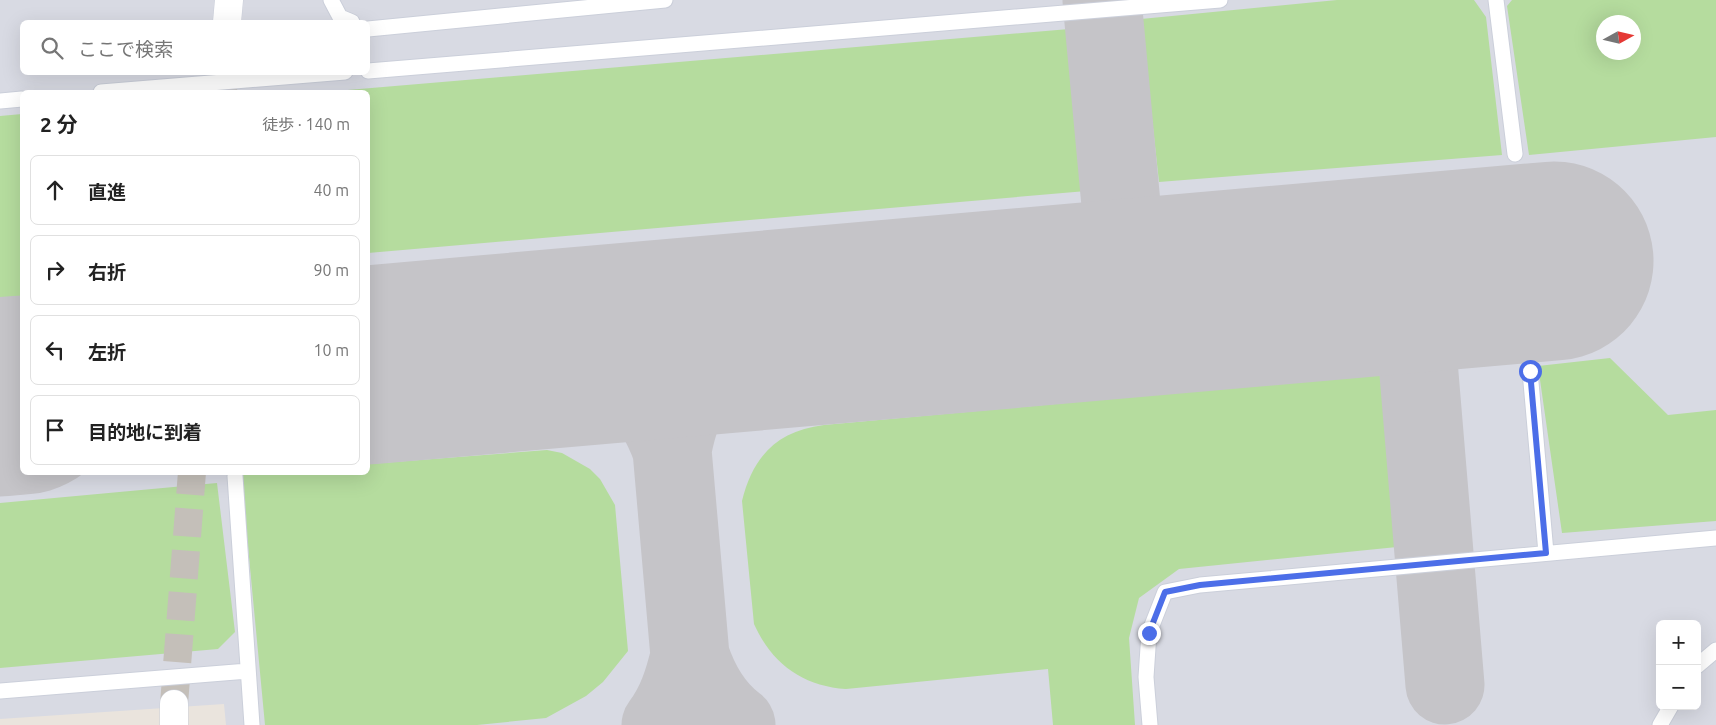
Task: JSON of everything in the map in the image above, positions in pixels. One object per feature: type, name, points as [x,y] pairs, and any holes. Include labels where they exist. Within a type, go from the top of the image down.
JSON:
[{"type":"main road","points":[[228,20],[229,0]]},
{"type":"lane","points":[[331,0],[340,16],[348,20]]},
{"type":"lane","points":[[370,29],[665,0]]},
{"type":"lane","points":[[370,71],[1220,0]]},
{"type":"lane","points":[[1496,0],[1515,154]]},
{"type":"lane","points":[[125,90],[308,75]]},
{"type":"lane","points":[[0,101],[20,99]]},
{"type":"lane","points":[[1530,371],[1546,553]]},
{"type":"lane","points":[[234,476],[252,725]]},
{"type":"lane","points":[[1150,725],[1146,677],[1149,633],[1165,592],[1200,585],[1716,538]]},
{"type":"lane","points":[[1698,665],[1716,650]]},
{"type":"lane","points":[[0,691],[248,671]]},
{"type":"lane","points":[[1660,725],[1669,710]]},
{"type":"shaded area","points":[[0,0],[1716,0],[1716,725],[226,725],[224,704],[0,719]]},
{"type":"green space","points":[[1337,0],[1474,0],[1486,17],[1502,155],[1159,182],[1141,19]]},
{"type":"green space","points":[[1512,0],[1716,0],[1716,137],[1529,155],[1507,6]]},
{"type":"green space","points":[[1081,28],[1098,190],[370,253],[370,90],[348,90]]},
{"type":"green space","points":[[20,114],[20,300],[0,302],[0,116]]},
{"type":"green space","points":[[1610,358],[1668,415],[1716,410],[1716,521],[1562,533],[1538,366]]},
{"type":"green space","points":[[1393,373],[1407,546],[1179,569],[1139,598],[1129,638],[1135,725],[1053,725],[1048,669],[846,689],[830,687],[803,678],[780,661],[770,651],[754,624],[742,501],[753,471],[760,459],[780,440],[793,433],[824,425]]},
{"type":"green space","points":[[547,450],[562,453],[590,469],[600,479],[615,505],[628,651],[603,682],[586,696],[546,718],[477,725],[265,725],[241,475],[370,475],[370,464]]},
{"type":"green space","points":[[217,483],[235,632],[218,649],[0,668],[0,503]]},
{"type":"taxiway","points":[[1059,304],[1092,282],[1108,262],[1123,226],[1102,0]]},
{"type":"taxiway","points":[[1123,226],[1135,249],[1150,267],[1169,281],[1192,292]]},
{"type":"taxiway","points":[[1322,281],[1375,315],[1408,347],[1418,362],[1445,685]]},
{"type":"taxiway","points":[[661,725],[679,692],[690,656],[672,450],[677,429],[683,409],[702,376],[729,350],[746,339],[766,330]]},
{"type":"taxiway","points":[[555,348],[596,361],[613,370],[628,382],[642,395],[653,411],[672,450]]},
{"type":"taxiway","points":[[690,656],[708,694],[720,711],[736,725]]},
{"type":"runway","points":[[370,365],[1554,261]]},
{"type":"runway","points":[[0,397],[20,395]]},
{"type":"tunnel","points":[[223,90],[224,75]]},
{"type":"tunnel","points":[[174,704],[192,475]]},
{"type":"route","points":[[1149,633],[1165,592],[1200,585],[1546,553],[1530,371]]}]
